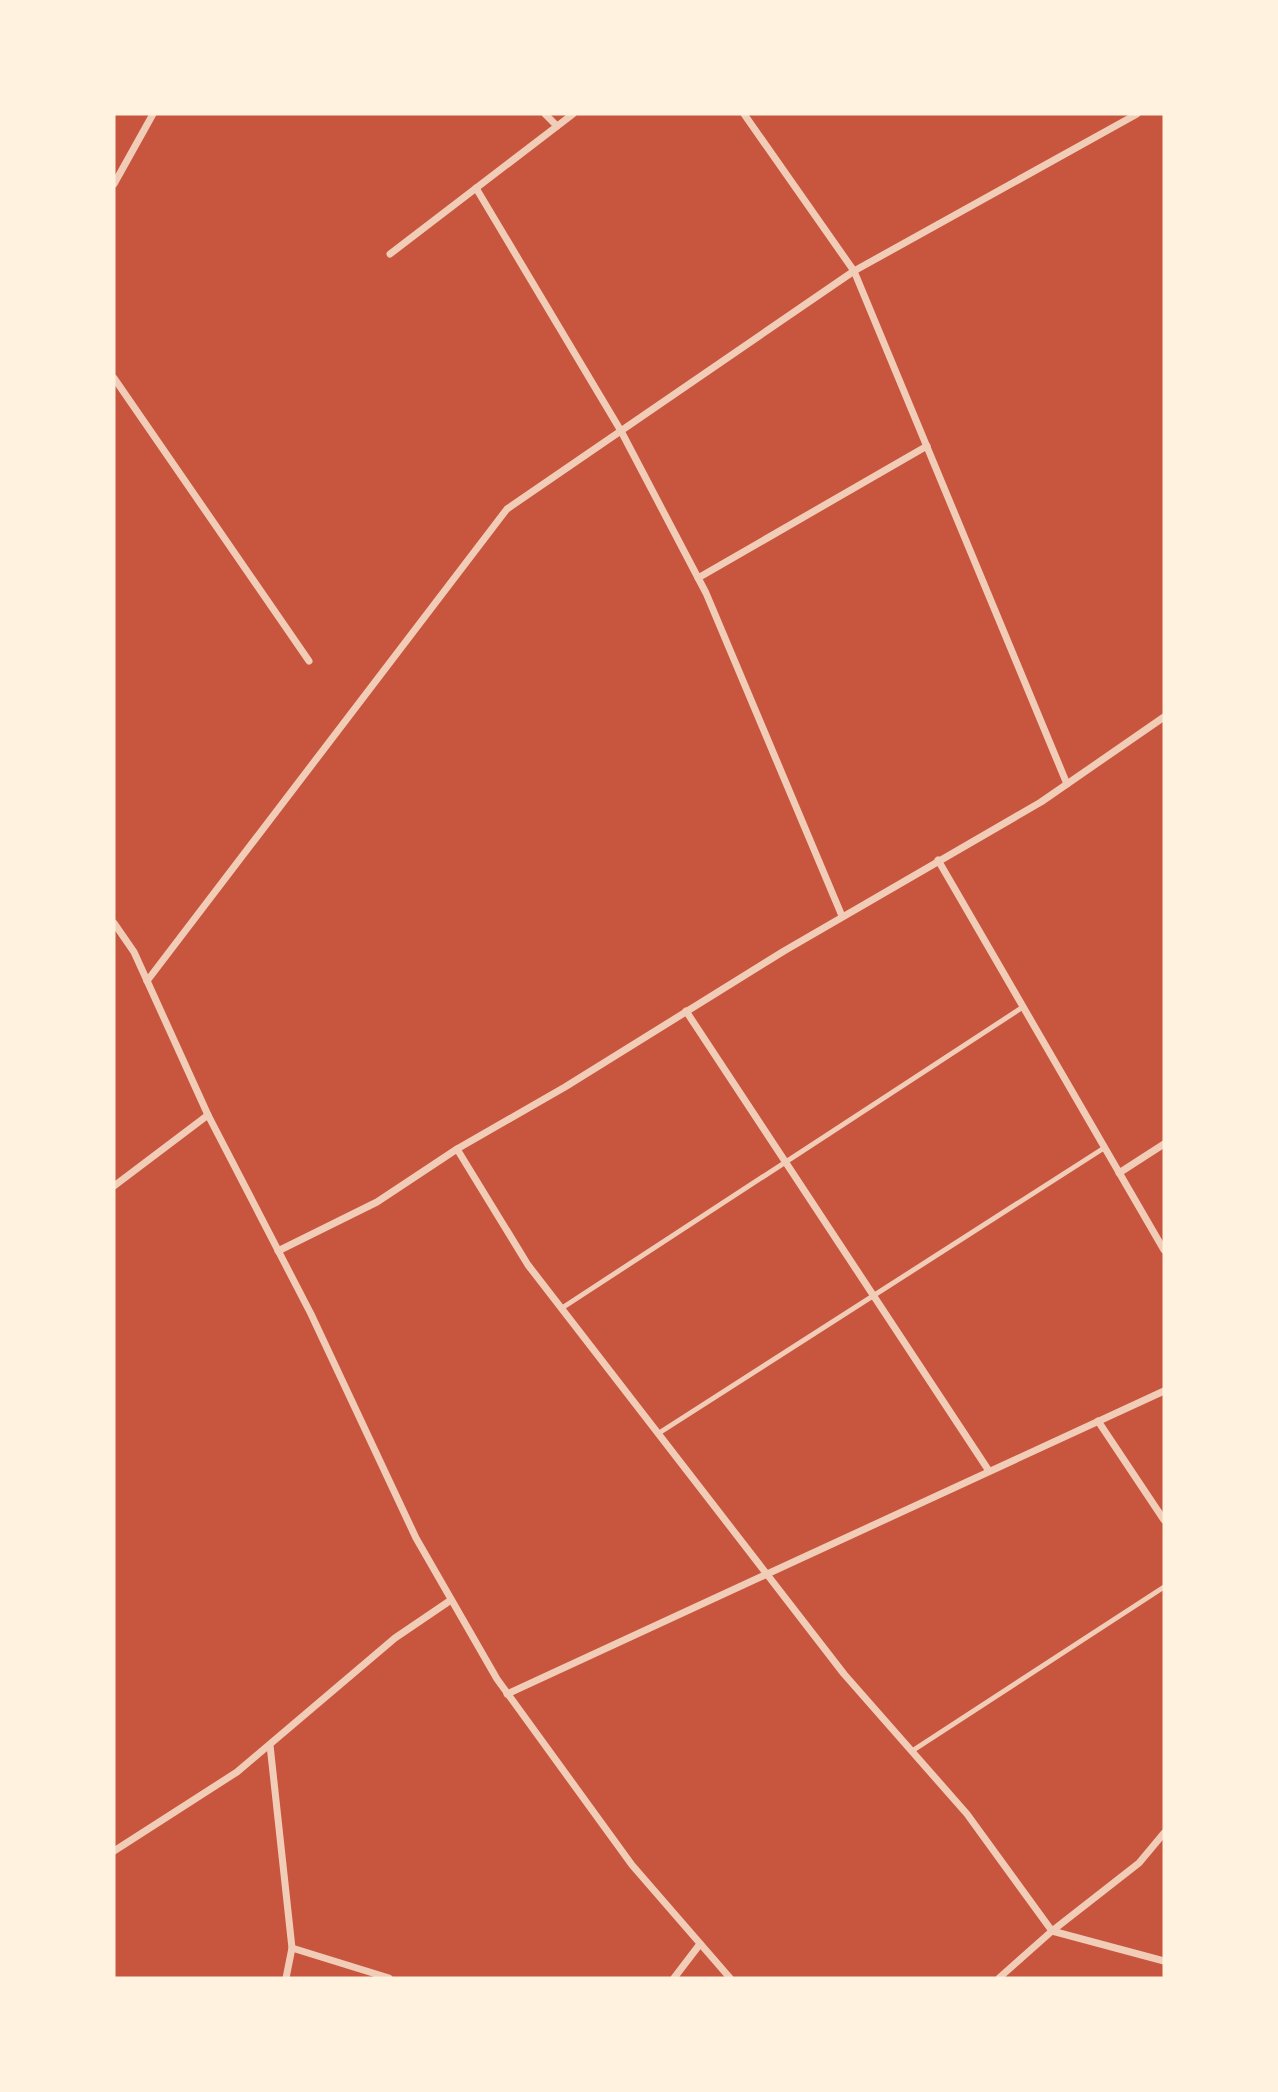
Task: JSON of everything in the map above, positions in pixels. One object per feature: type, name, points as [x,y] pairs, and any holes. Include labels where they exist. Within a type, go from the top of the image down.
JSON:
[{"type":"street","points":[[114,184],[153,114]]},
{"type":"street","points":[[545,114],[556,126]]},
{"type":"street","points":[[390,254],[573,114]]},
{"type":"street","points":[[744,114],[854,271],[1067,784]]},
{"type":"street","points":[[147,981],[507,509],[854,271],[1137,114]]},
{"type":"street","points":[[476,188],[621,431],[698,578],[842,916]]},
{"type":"street","points":[[114,378],[309,660]]},
{"type":"street","points":[[698,578],[927,446]]},
{"type":"street","points":[[278,1251],[377,1202],[457,1149],[565,1087],[842,916],[1041,802],[1164,717]]},
{"type":"street","points":[[938,860],[1164,1251]]},
{"type":"street","points":[[114,923],[134,952],[208,1115],[311,1314],[392,1491],[451,1600],[507,1694],[632,1865],[730,1978]]},
{"type":"street","points":[[686,1011],[989,1471]]},
{"type":"street","points":[[114,1186],[208,1115]]},
{"type":"street","points":[[1119,1173],[1164,1144]]},
{"type":"street","points":[[457,1149],[528,1265],[844,1674],[967,1814],[1052,1931],[1164,1961]]},
{"type":"street","points":[[507,1694],[1164,1391]]},
{"type":"street","points":[[1098,1421],[1164,1520]]},
{"type":"street","points":[[114,1851],[237,1772],[395,1638],[451,1600]]},
{"type":"street","points":[[270,1745],[292,1948],[286,1978]]},
{"type":"street","points":[[999,1978],[1052,1931],[1139,1863],[1164,1833]]},
{"type":"street","points":[[674,1978],[699,1944]]},
{"type":"street","points":[[292,1948],[389,1978]]},
{"type":"lane","points":[[562,1308],[1023,1007]]},
{"type":"lane","points":[[659,1433],[1104,1148]]},
{"type":"lane","points":[[912,1751],[1164,1587]]}]
